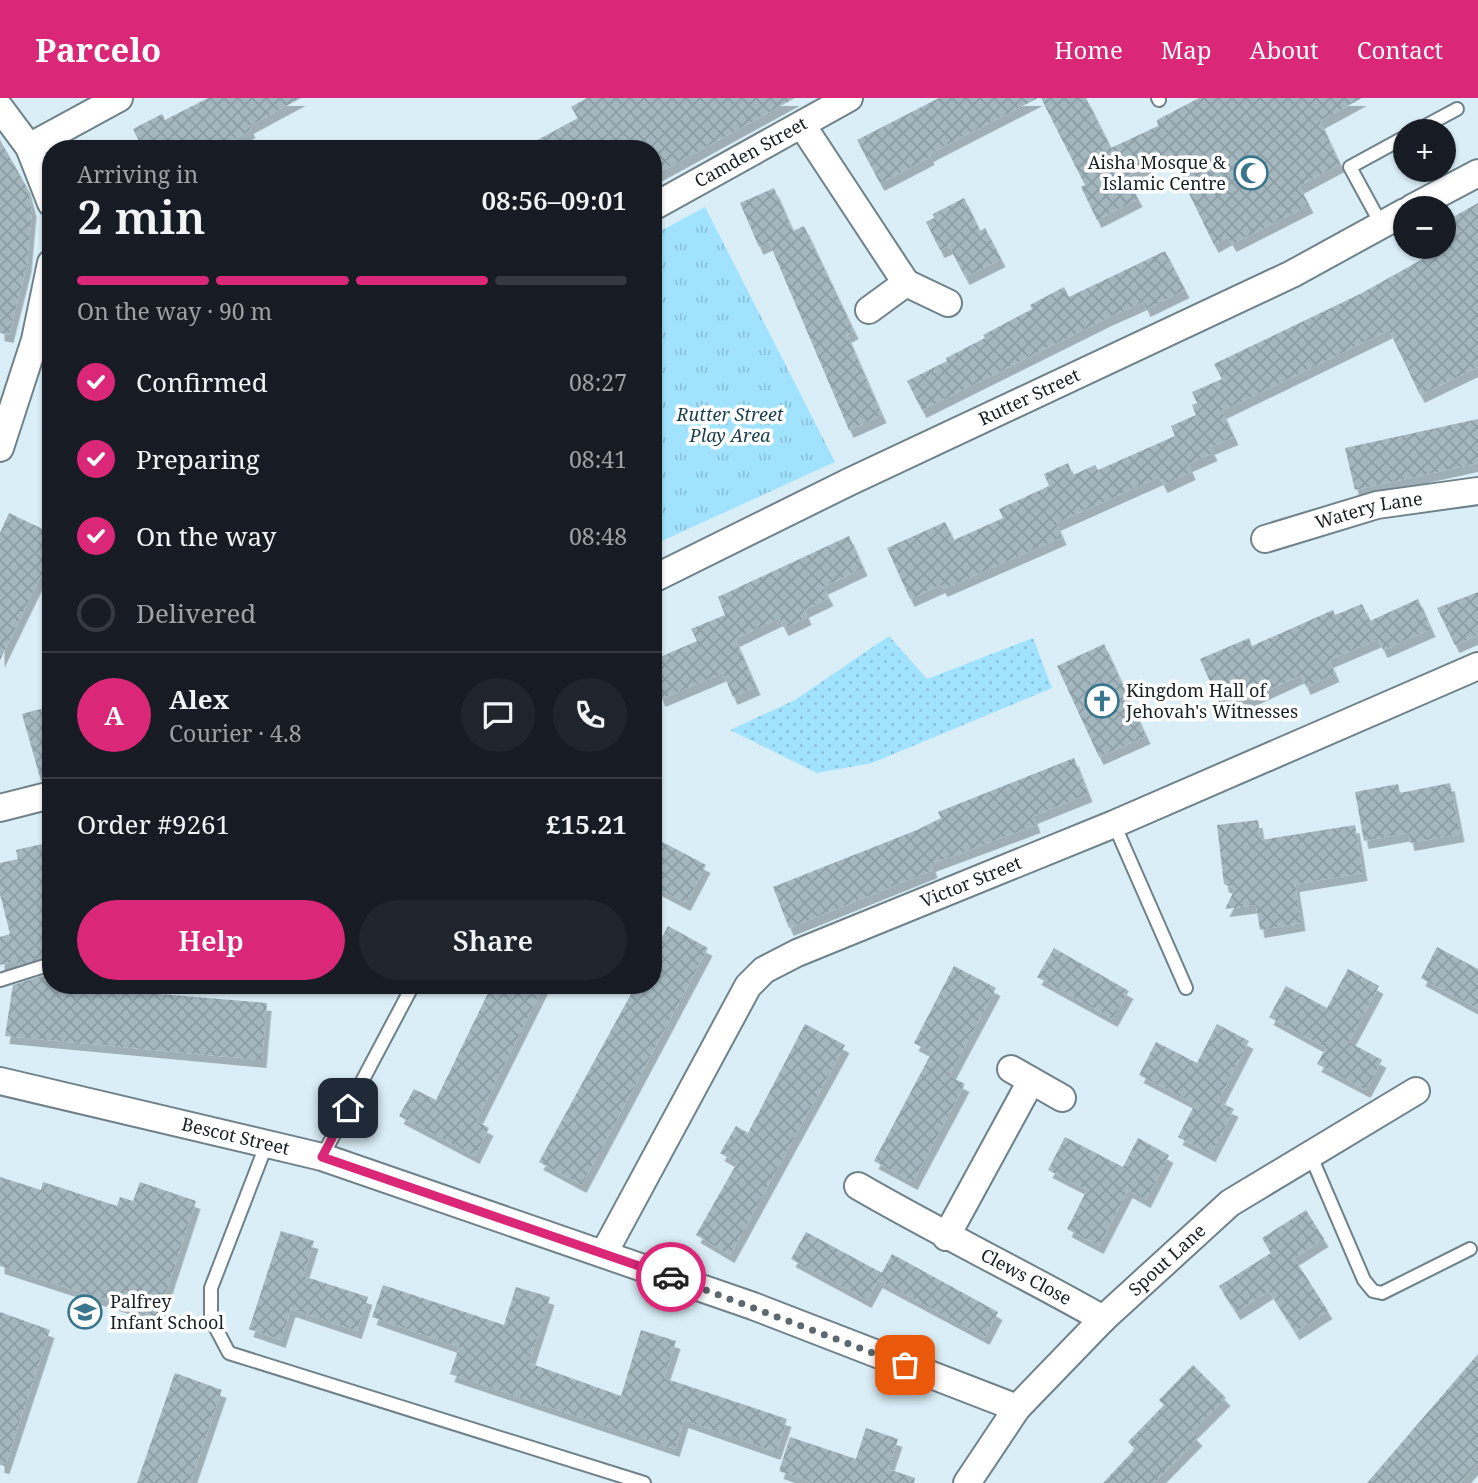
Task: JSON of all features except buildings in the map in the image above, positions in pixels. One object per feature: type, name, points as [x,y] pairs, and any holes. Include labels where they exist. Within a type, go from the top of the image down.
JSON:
[{"type":"street","points":[[29,147],[120,98]]},
{"type":"street","name":"Camden Street","points":[[662,202],[849,98]]},
{"type":"street","points":[[0,108],[29,147],[42,180]]},
{"type":"street","points":[[802,125],[906,283],[948,303]]},
{"type":"street","points":[[1435,196],[1478,173]]},
{"type":"street","name":"Rutter Street","points":[[662,575],[849,482],[1292,274],[1393,218]]},
{"type":"street","points":[[869,310],[906,283]]},
{"type":"street","points":[[0,448],[34,340],[42,304]]},
{"type":"street","name":"Watery Lane","points":[[1265,539],[1377,505],[1478,491]]},
{"type":"street","name":"Victor Street","points":[[604,1253],[748,986],[764,970],[797,953],[1114,824],[1478,666]]},
{"type":"street","points":[[0,808],[42,797]]},
{"type":"street","points":[[946,1237],[1021,1075],[1062,1098]]},
{"type":"street","name":"Bescot Street","points":[[0,1081],[322,1157],[752,1306],[1017,1408]]},
{"type":"street","name":"Spout Lane","points":[[967,1483],[1017,1408],[1103,1320],[1230,1203],[1416,1091]]},
{"type":"street","name":"Clews Close","points":[[858,1186],[946,1237],[1019,1271],[1103,1320]]},
{"type":"lane","points":[[1438,119],[1457,109]]},
{"type":"lane","points":[[1381,225],[1350,167],[1393,144]]},
{"type":"lane","points":[[1114,824],[1186,988]]},
{"type":"lane","points":[[0,980],[42,967]]},
{"type":"lane","points":[[322,1157],[408,994]]},
{"type":"lane","points":[[267,1143],[211,1288],[211,1320],[229,1353],[643,1483]]},
{"type":"lane","points":[[1310,1154],[1364,1279],[1373,1291],[1382,1293],[1470,1249]]},
{"type":"green space","name":"Rutter Street Play Area","points":[[705,207],[835,462],[662,541],[662,230]]},
{"type":"green space","points":[[889,636],[927,679],[1033,638],[1052,688],[872,763],[817,773],[730,730],[795,700]]},
{"type":"way so far","points":[[671,1277],[905,1365]]},
{"type":"place","name":"Aisha Mosque & Islamic Centre","points":[[1251,173]]},
{"type":"place","name":"Kingdom Hall of Jehovah's Witnesses","points":[[1102,701]]},
{"type":"place","name":"Palfrey Infant School","points":[[85,1312]]},
{"type":"route","points":[[348,1108],[322,1157],[671,1277]]}]
